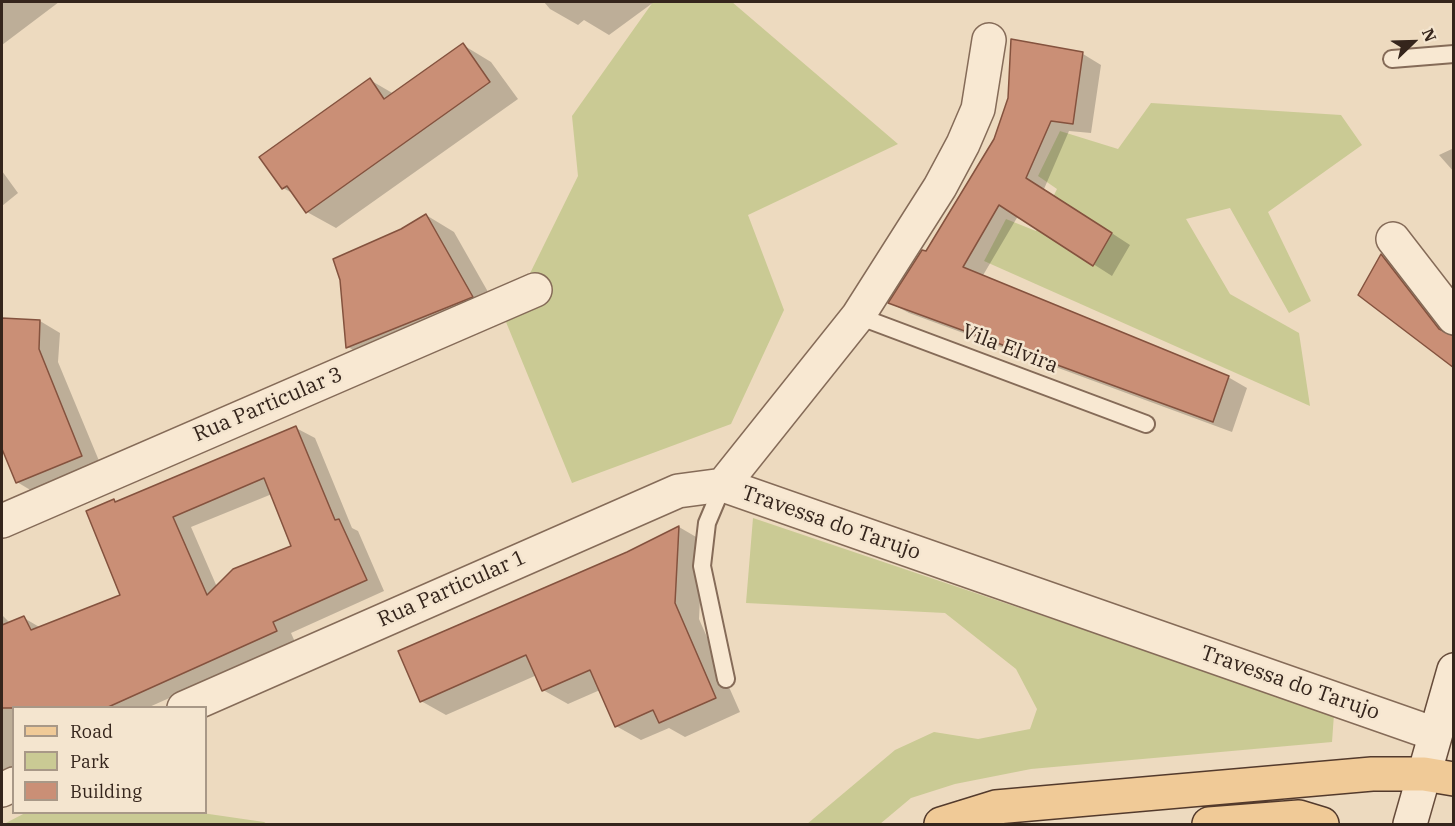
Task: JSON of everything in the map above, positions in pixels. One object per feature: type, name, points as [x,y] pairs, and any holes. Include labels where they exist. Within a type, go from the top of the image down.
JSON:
[{"type":"main road","points":[[941,825],[996,807],[1372,774],[1439,777]]},
{"type":"main road","points":[[1209,825],[1299,817],[1322,825]]},
{"type":"street","name":"Travessa do Tarujo","points":[[989,39],[978,109],[963,144],[940,186],[858,316],[723,485],[1435,734]]},
{"type":"street","points":[[1394,239],[1454,318]]},
{"type":"street","name":"Rua Particular 3","points":[[2,521],[535,290]]},
{"type":"street","name":"Rua Particular 1","points":[[189,706],[678,491],[723,485]]},
{"type":"street","points":[[1410,825],[1439,777],[1435,734],[1454,670]]},
{"type":"lane","points":[[1392,59],[1454,54]]},
{"type":"lane","name":"Vila Elvira","points":[[858,316],[1146,424]]},
{"type":"lane","points":[[723,485],[707,523],[702,566],[726,679]]},
{"type":"green space","points":[[653,2],[732,2],[898,144],[748,215],[784,310],[731,424],[572,483],[506,322],[578,176],[572,116]]},
{"type":"green space","points":[[1151,103],[1341,115],[1362,145],[1268,212],[1311,301],[1289,313],[1230,208],[1186,219],[1230,294],[1299,333],[1310,406],[984,261],[1006,219],[1036,231],[1057,189],[1038,176],[1060,131],[1118,149]]},
{"type":"green space","points":[[753,518],[1334,714],[1332,742],[1031,769],[955,784],[911,798],[880,824],[807,824],[895,750],[934,732],[978,739],[1030,729],[1037,709],[1016,669],[945,613],[746,603]]},
{"type":"green space","points":[[23,814],[207,814],[267,824],[4,824]]},
{"type":"building","points":[[1011,39],[1083,52],[1073,124],[1051,121],[1026,178],[1112,233],[1093,266],[999,205],[963,267],[1229,376],[1213,422],[888,303],[922,250],[926,251],[994,139],[1008,98]]},
{"type":"building","points":[[463,43],[490,82],[306,213],[287,186],[282,189],[259,157],[370,78],[384,99]]},
{"type":"building","points":[[426,214],[473,297],[346,348],[340,280],[333,259],[401,229]]},
{"type":"building","points":[[1381,254],[1439,329],[1454,336],[1454,368],[1358,295]]},
{"type":"building","points":[[2,318],[40,320],[39,349],[82,456],[16,483],[2,449]]},
{"type":"building","points":[[296,426],[335,520],[339,519],[367,580],[273,622],[277,631],[110,706],[12,706],[12,708],[2,708],[2,625],[24,616],[31,630],[120,595],[86,511],[114,499],[115,502]],"holes":[[[264,478],[291,546],[233,569],[207,595],[173,517]]]},
{"type":"building","points":[[679,526],[675,603],[716,698],[659,723],[653,710],[615,727],[590,670],[542,691],[526,655],[420,702],[398,651],[627,552]]}]
